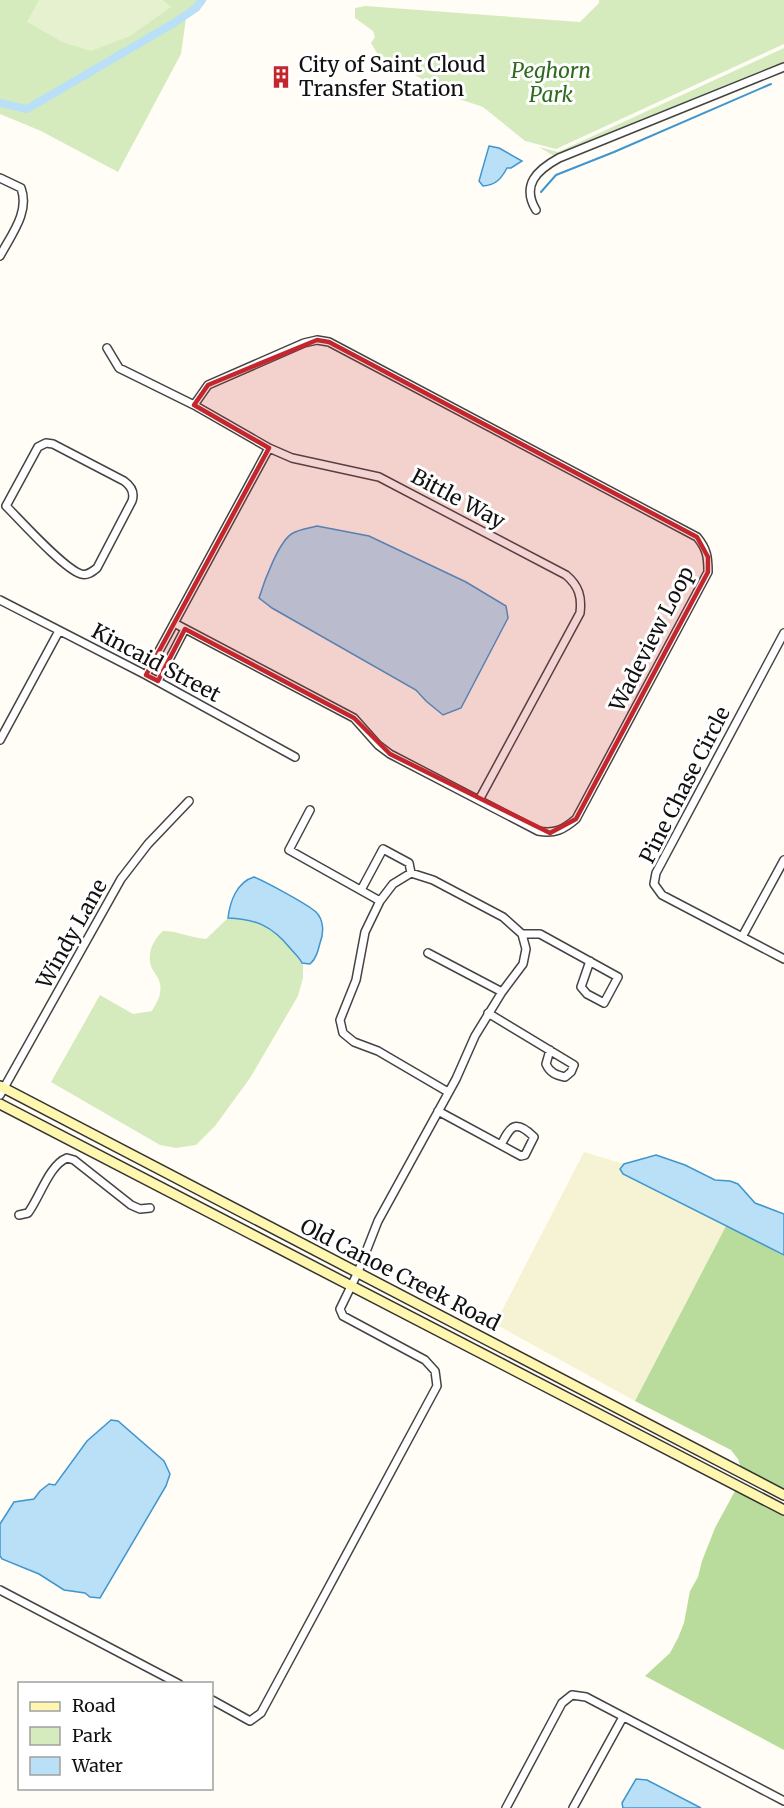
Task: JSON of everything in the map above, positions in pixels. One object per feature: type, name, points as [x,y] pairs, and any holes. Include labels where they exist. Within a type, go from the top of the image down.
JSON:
[{"type":"main road","name":"Old Canoe Creek Road","points":[[1,1090],[358,1272],[784,1495]]},
{"type":"main road","name":"Old Canoe Creek Road","points":[[0,1104],[784,1510]]},
{"type":"main road","points":[[480,1352],[487,1340]]},
{"type":"street","points":[[536,210],[529,194],[532,182],[543,167],[559,158],[784,67]]},
{"type":"street","points":[[0,178],[21,188],[25,199],[24,211],[0,256]]},
{"type":"street","name":"Wadeview Loop","points":[[174,623],[354,718],[378,745],[390,754],[538,831],[550,833],[565,829],[576,819],[708,572],[705,547],[697,537],[329,342],[317,340],[304,343],[208,385],[194,405]]},
{"type":"street","name":"Bittle Way","points":[[107,348],[119,368],[194,405],[269,448],[303,460],[380,477],[566,575],[574,582],[580,593],[580,613],[479,801]]},
{"type":"street","points":[[46,443],[124,481],[131,486],[134,495],[97,568],[91,573],[82,575],[69,568],[3,505],[38,447],[46,443]]},
{"type":"street","points":[[146,675],[269,448]]},
{"type":"street","name":"Kincaid Street","points":[[0,600],[158,681],[295,757]]},
{"type":"street","points":[[158,681],[185,629]]},
{"type":"street","points":[[0,740],[59,631]]},
{"type":"street","name":"Pine Chase Circle","points":[[784,633],[656,873],[654,884],[662,895],[784,959]]},
{"type":"street","name":"Windy Lane","points":[[1,1090],[121,879],[148,844],[189,801]]},
{"type":"street","points":[[310,810],[289,850],[380,901]]},
{"type":"street","points":[[361,890],[383,849],[409,863],[411,873]]},
{"type":"street","points":[[742,937],[784,860]]},
{"type":"street","points":[[213,1701],[250,1721],[261,1713],[437,1386],[435,1371],[425,1360],[343,1316],[340,1309],[358,1272],[378,1221],[438,1111],[448,1092],[488,1013],[523,964],[526,949],[522,934],[503,917],[433,880],[411,873],[393,884],[380,901],[365,932],[356,980],[340,1020],[343,1033],[354,1042],[378,1051],[448,1092]]},
{"type":"street","points":[[522,934],[540,934],[590,961],[618,977],[604,1003],[587,994],[581,987],[590,961]]},
{"type":"street","points":[[428,953],[502,992]]},
{"type":"street","points":[[488,1013],[550,1050],[574,1065],[565,1077],[555,1075],[548,1070],[546,1064],[550,1050]]},
{"type":"street","points":[[438,1111],[501,1145],[524,1157],[534,1137],[513,1126],[501,1145]]},
{"type":"street","points":[[19,1215],[28,1213],[55,1167],[67,1158],[74,1160],[131,1205],[140,1209],[150,1208]]},
{"type":"street","points":[[0,1590],[177,1682]]},
{"type":"street","points":[[506,1808],[562,1703],[572,1695],[586,1697],[784,1801]]},
{"type":"street","points":[[573,1808],[623,1717]]},
{"type":"highlighted area","points":[[317,340],[329,342],[697,537],[708,557],[708,572],[576,819],[550,833],[390,754],[354,718],[185,629],[158,681],[146,675],[269,448],[194,405],[208,385]]},
{"type":"shaded area","points":[[584,1152],[624,1164],[621,1166],[623,1174],[726,1226],[635,1401],[495,1324]]},
{"type":"green space","points":[[0,0],[201,0],[187,11],[181,54],[118,172],[41,131],[0,114]]},
{"type":"green space","points":[[39,0],[163,0],[171,7],[130,36],[91,51],[62,42],[27,22]]},
{"type":"green space","name":"Peghorn Park","points":[[599,0],[784,0],[784,44],[556,149],[525,141],[483,107],[453,97],[377,53],[371,43],[375,37],[373,31],[355,18],[355,8],[365,6],[580,22],[599,3]]},
{"type":"green space","points":[[784,48],[784,65],[554,156],[539,147],[558,152]]},
{"type":"green space","points":[[228,918],[243,918],[260,922],[281,936],[303,965],[303,978],[298,996],[250,1078],[215,1126],[196,1145],[176,1148],[160,1145],[51,1082],[100,995],[133,1014],[152,1011],[159,998],[160,988],[151,966],[150,952],[156,938],[163,931],[206,939]]},
{"type":"green space","points":[[726,1226],[784,1255],[784,1491],[741,1468],[731,1450],[635,1401]]},
{"type":"green space","points":[[736,1489],[784,1514],[784,1750],[645,1676],[670,1653],[678,1638],[684,1623],[690,1591],[698,1577],[715,1528]]},
{"type":"water","points":[[489,146],[499,148],[522,161],[507,168],[495,183],[483,186],[479,181]]},
{"type":"water","points":[[317,526],[369,536],[466,582],[506,606],[508,618],[461,708],[443,715],[416,690],[272,608],[259,598],[282,544],[293,533]]},
{"type":"water","points":[[254,877],[296,899],[319,915],[322,935],[317,955],[310,964],[302,963],[277,934],[263,925],[228,918],[235,893],[243,883]]},
{"type":"water","points":[[656,1155],[685,1165],[715,1180],[738,1184],[755,1203],[784,1214],[784,1255],[623,1174],[620,1169],[624,1164]]},
{"type":"water","points":[[111,1420],[118,1421],[164,1461],[170,1474],[166,1486],[100,1598],[64,1590],[39,1574],[2,1559],[0,1556],[0,1524],[14,1502],[34,1499],[49,1484],[55,1485],[87,1441]]},
{"type":"water","points":[[636,1779],[647,1780],[701,1808],[623,1808],[622,1803]]},
{"type":"waterway","points":[[0,103],[27,109],[174,23],[196,8],[202,0]]},
{"type":"waterway","points":[[541,192],[556,175],[771,84]]},
{"type":"place","name":"City of Saint Cloud Transfer Station","points":[[281,77]]}]
